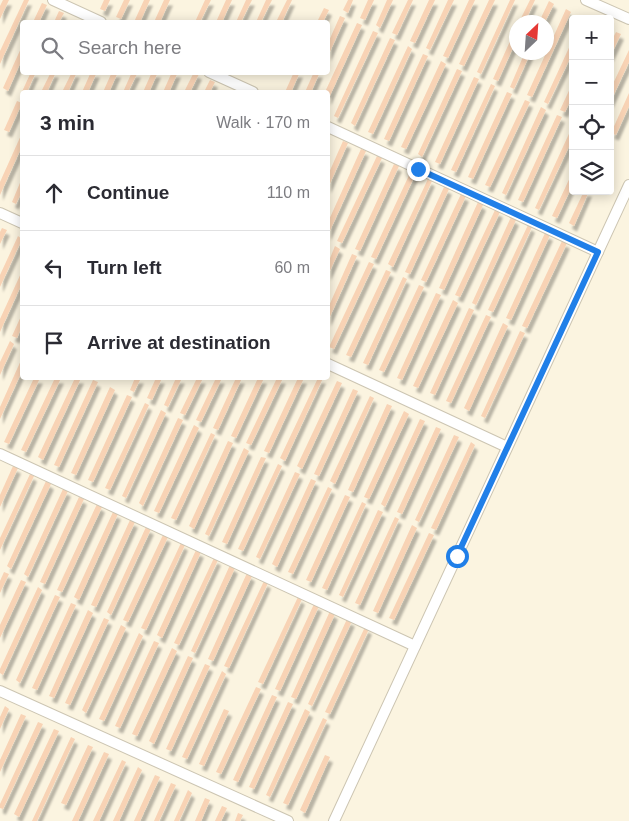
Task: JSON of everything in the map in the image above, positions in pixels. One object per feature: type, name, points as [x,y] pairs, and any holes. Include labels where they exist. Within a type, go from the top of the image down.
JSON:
[{"type":"lane","points":[[53,0],[97,20]]},
{"type":"lane","points":[[586,0],[629,19]]},
{"type":"lane","points":[[216,75],[249,90]]},
{"type":"lane","points":[[330,128],[598,252]]},
{"type":"lane","points":[[334,821],[629,185]]},
{"type":"lane","points":[[0,213],[20,222]]},
{"type":"lane","points":[[330,365],[507,447]]},
{"type":"lane","points":[[0,454],[415,646]]},
{"type":"lane","points":[[0,691],[288,821]]},
{"type":"building","points":[[3,0],[9,0],[0,19],[0,6]]},
{"type":"building","points":[[24,0],[29,0],[0,64],[0,51]]},
{"type":"building","points":[[104,0],[110,0],[105,11],[100,9]]},
{"type":"building","points":[[124,0],[130,0],[121,19],[116,17]]},
{"type":"building","points":[[144,0],[150,0],[141,20],[135,20]]},
{"type":"building","points":[[164,0],[170,0],[161,20],[155,20]]},
{"type":"building","points":[[205,0],[211,0],[201,20],[196,20]]},
{"type":"building","points":[[226,0],[232,0],[223,20],[217,20]]},
{"type":"building","points":[[246,0],[252,0],[242,20],[237,20]]},
{"type":"building","points":[[266,0],[272,0],[262,20],[257,20]]},
{"type":"building","points":[[287,0],[292,0],[283,20],[277,20]]},
{"type":"building","points":[[348,0],[353,0],[348,13],[343,10]]},
{"type":"building","points":[[368,0],[374,0],[365,20],[360,18]]},
{"type":"building","points":[[387,0],[393,0],[380,28],[376,25]]},
{"type":"building","points":[[408,0],[413,0],[397,35],[392,33]]},
{"type":"building","points":[[429,0],[435,0],[415,43],[410,41]]},
{"type":"building","points":[[448,0],[454,0],[430,50],[426,48]]},
{"type":"building","points":[[469,0],[475,0],[448,58],[443,56]]},
{"type":"building","points":[[489,0],[495,0],[464,66],[459,64]]},
{"type":"building","points":[[510,0],[515,0],[481,74],[477,72]]},
{"type":"building","points":[[530,0],[535,0],[528,15],[522,15]]},
{"type":"building","points":[[549,1],[554,4],[548,15],[542,15]]},
{"type":"building","points":[[42,3],[47,5],[40,20],[34,20]]},
{"type":"building","points":[[324,8],[329,10],[324,20],[318,20]]},
{"type":"building","points":[[566,9],[571,12],[554,49],[554,35]]},
{"type":"building","points":[[59,11],[64,13],[60,20],[55,20]]},
{"type":"building","points":[[340,16],[345,18],[330,52],[330,38]]},
{"type":"building","points":[[357,23],[362,25],[330,96],[330,90],[326,90]]},
{"type":"building","points":[[373,31],[378,33],[338,118],[334,116]]},
{"type":"building","points":[[616,32],[621,34],[614,49],[614,36]]},
{"type":"building","points":[[390,38],[395,40],[355,126],[351,123]]},
{"type":"building","points":[[509,44],[509,57],[498,81],[493,79]]},
{"type":"building","points":[[408,46],[412,49],[373,134],[368,132]]},
{"type":"building","points":[[569,48],[569,60],[548,104],[544,102]]},
{"type":"building","points":[[20,50],[20,64],[8,91],[3,88]]},
{"type":"building","points":[[629,50],[629,62],[614,94],[614,82]]},
{"type":"building","points":[[423,54],[428,56],[389,141],[384,139]]},
{"type":"building","points":[[522,60],[527,60],[514,89],[510,87]]},
{"type":"building","points":[[543,60],[549,60],[532,97],[527,95]]},
{"type":"building","points":[[441,61],[446,64],[406,149],[401,147]]},
{"type":"building","points":[[457,69],[462,71],[422,157],[418,154]]},
{"type":"building","points":[[30,75],[35,75],[28,90],[23,90]]},
{"type":"building","points":[[50,75],[55,75],[48,90],[42,90]]},
{"type":"building","points":[[70,75],[76,75],[69,90],[63,90]]},
{"type":"building","points":[[90,75],[96,75],[89,90],[83,90]]},
{"type":"building","points":[[111,75],[117,75],[110,90],[104,90]]},
{"type":"building","points":[[131,75],[136,75],[129,90],[124,90]]},
{"type":"building","points":[[151,75],[157,75],[150,90],[144,90]]},
{"type":"building","points":[[171,75],[177,75],[170,90],[164,90]]},
{"type":"building","points":[[192,75],[198,75],[191,90],[185,90]]},
{"type":"building","points":[[293,75],[299,75],[292,90],[286,90]]},
{"type":"building","points":[[313,75],[319,75],[312,90],[306,90]]},
{"type":"building","points":[[474,77],[479,79],[440,164],[435,162]]},
{"type":"building","points":[[210,80],[215,82],[211,90],[205,90]]},
{"type":"building","points":[[491,84],[495,86],[456,172],[451,170]]},
{"type":"building","points":[[569,91],[569,104],[565,112],[560,110]]},
{"type":"building","points":[[507,92],[512,94],[473,179],[468,177]]},
{"type":"building","points":[[629,93],[629,106],[616,135],[614,134],[614,126]]},
{"type":"building","points":[[525,100],[530,102],[490,187],[485,185]]},
{"type":"building","points":[[17,101],[20,102],[20,107],[9,132],[4,130]]},
{"type":"building","points":[[541,107],[546,110],[506,195],[502,193]]},
{"type":"building","points":[[557,115],[562,117],[523,202],[518,200]]},
{"type":"building","points":[[569,134],[569,146],[539,210],[535,208]]},
{"type":"building","points":[[20,137],[20,150],[0,195],[0,182]]},
{"type":"building","points":[[343,141],[348,143],[330,184],[330,170]]},
{"type":"building","points":[[361,149],[366,151],[330,231],[330,218]]},
{"type":"building","points":[[377,156],[382,158],[342,243],[337,241]]},
{"type":"building","points":[[394,164],[399,166],[360,251],[355,249]]},
{"type":"building","points":[[411,171],[416,173],[376,259],[371,257]]},
{"type":"building","points":[[428,179],[432,181],[393,267],[388,264]]},
{"type":"building","points":[[569,180],[569,192],[557,218],[552,216]]},
{"type":"building","points":[[20,183],[20,195],[16,204],[12,202]]},
{"type":"building","points":[[444,187],[449,189],[410,274],[405,272]]},
{"type":"building","points":[[461,194],[466,196],[426,282],[421,280]]},
{"type":"building","points":[[582,195],[587,195],[574,226],[569,223]]},
{"type":"building","points":[[478,202],[483,205],[444,290],[439,288]]},
{"type":"building","points":[[495,210],[500,212],[460,297],[455,295]]},
{"type":"building","points":[[511,217],[516,220],[476,305],[472,303]]},
{"type":"building","points":[[528,225],[532,227],[493,312],[488,310]]},
{"type":"building","points":[[2,228],[7,230],[0,244],[0,232]]},
{"type":"building","points":[[545,233],[550,235],[511,320],[506,318]]},
{"type":"building","points":[[18,236],[20,238],[20,243],[0,287],[0,275]]},
{"type":"building","points":[[562,241],[567,243],[527,328],[522,326]]},
{"type":"building","points":[[335,246],[340,249],[330,271],[330,258]]},
{"type":"building","points":[[352,254],[357,256],[330,317],[330,304]]},
{"type":"building","points":[[369,262],[374,264],[334,349],[330,347]]},
{"type":"building","points":[[386,270],[391,272],[351,357],[346,355]]},
{"type":"building","points":[[20,275],[20,287],[0,332],[0,319]]},
{"type":"building","points":[[403,277],[407,279],[368,365],[363,363]]},
{"type":"building","points":[[419,285],[424,287],[384,372],[379,370]]},
{"type":"building","points":[[436,293],[441,295],[402,380],[397,378]]},
{"type":"building","points":[[453,300],[458,303],[418,388],[413,386]]},
{"type":"building","points":[[469,308],[474,310],[435,395],[430,393]]},
{"type":"building","points":[[486,315],[491,317],[451,403],[446,401]]},
{"type":"building","points":[[20,318],[20,331],[17,338],[12,336]]},
{"type":"building","points":[[503,323],[508,326],[469,411],[464,408]]},
{"type":"building","points":[[520,331],[525,333],[485,418],[481,416]]},
{"type":"building","points":[[10,341],[14,344],[0,375],[0,362]]},
{"type":"building","points":[[20,362],[20,375],[0,419],[0,407]]},
{"type":"building","points":[[33,380],[39,380],[9,444],[4,442]]},
{"type":"building","points":[[54,380],[60,380],[26,452],[21,450]]},
{"type":"building","points":[[74,380],[80,380],[43,460],[38,457]]},
{"type":"building","points":[[93,380],[98,382],[59,467],[54,465]]},
{"type":"building","points":[[134,380],[140,380],[134,392],[130,390]]},
{"type":"building","points":[[155,380],[161,380],[152,400],[147,398]]},
{"type":"building","points":[[175,380],[181,380],[168,407],[164,405]]},
{"type":"building","points":[[196,380],[202,380],[185,415],[180,413]]},
{"type":"building","points":[[215,380],[221,380],[201,422],[196,420]]},
{"type":"building","points":[[235,380],[241,380],[218,430],[213,428]]},
{"type":"building","points":[[257,380],[263,380],[236,438],[231,436]]},
{"type":"building","points":[[276,380],[282,380],[251,445],[246,443]]},
{"type":"building","points":[[297,380],[303,380],[269,453],[264,451]]},
{"type":"building","points":[[317,380],[322,380],[285,461],[280,458]]},
{"type":"building","points":[[337,381],[342,383],[302,469],[297,466]]},
{"type":"building","points":[[110,387],[115,390],[76,475],[71,473]]},
{"type":"building","points":[[353,389],[358,391],[319,476],[314,474]]},
{"type":"building","points":[[127,395],[132,397],[93,482],[88,480]]},
{"type":"building","points":[[370,396],[374,398],[335,484],[330,481]]},
{"type":"building","points":[[145,403],[149,405],[110,490],[105,488]]},
{"type":"building","points":[[387,404],[392,406],[353,492],[348,490]]},
{"type":"building","points":[[161,410],[166,413],[126,498],[122,496]]},
{"type":"building","points":[[404,411],[409,414],[369,499],[364,497]]},
{"type":"building","points":[[178,418],[183,420],[143,506],[139,503]]},
{"type":"building","points":[[420,419],[425,421],[385,507],[381,504]]},
{"type":"building","points":[[194,425],[199,428],[159,513],[154,511]]},
{"type":"building","points":[[436,427],[441,429],[402,514],[397,512]]},
{"type":"building","points":[[211,433],[215,435],[176,520],[171,518]]},
{"type":"building","points":[[454,435],[459,437],[419,522],[415,520]]},
{"type":"building","points":[[228,441],[233,443],[194,529],[189,526]]},
{"type":"building","points":[[471,442],[475,445],[436,530],[431,528]]},
{"type":"building","points":[[244,448],[249,451],[209,536],[205,534]]},
{"type":"building","points":[[261,457],[266,458],[227,544],[222,542]]},
{"type":"building","points":[[278,464],[282,466],[243,551],[238,549]]},
{"type":"building","points":[[13,466],[18,468],[0,507],[0,495]]},
{"type":"building","points":[[295,472],[300,474],[260,559],[256,557]]},
{"type":"building","points":[[30,474],[34,476],[0,550],[0,538]]},
{"type":"building","points":[[311,479],[316,481],[277,567],[272,564]]},
{"type":"building","points":[[46,481],[51,484],[11,569],[7,566]]},
{"type":"building","points":[[328,487],[332,489],[293,574],[288,572]]},
{"type":"building","points":[[63,489],[68,491],[28,577],[24,574]]},
{"type":"building","points":[[345,495],[350,497],[311,582],[306,580]]},
{"type":"building","points":[[79,497],[84,499],[45,584],[40,582]]},
{"type":"building","points":[[362,502],[366,504],[327,590],[322,588]]},
{"type":"building","points":[[97,504],[102,507],[62,592],[57,590]]},
{"type":"building","points":[[378,510],[383,512],[343,597],[339,595]]},
{"type":"building","points":[[113,512],[118,514],[79,600],[74,597]]},
{"type":"building","points":[[395,517],[399,519],[360,605],[355,603]]},
{"type":"building","points":[[130,520],[135,522],[96,607],[91,605]]},
{"type":"building","points":[[412,525],[417,528],[378,613],[373,611]]},
{"type":"building","points":[[146,527],[151,529],[111,615],[107,612]]},
{"type":"building","points":[[429,533],[434,535],[394,620],[389,618]]},
{"type":"building","points":[[163,535],[168,537],[128,622],[123,620]]},
{"type":"building","points":[[181,543],[185,545],[146,630],[141,628]]},
{"type":"building","points":[[196,550],[201,552],[162,638],[157,635]]},
{"type":"building","points":[[214,558],[218,560],[179,645],[174,643]]},
{"type":"building","points":[[230,565],[235,568],[195,653],[191,651]]},
{"type":"building","points":[[4,572],[9,574],[0,593],[0,581]]},
{"type":"building","points":[[247,573],[252,576],[213,661],[208,659]]},
{"type":"building","points":[[21,580],[26,582],[0,638],[0,625]]},
{"type":"building","points":[[264,581],[268,583],[229,668],[224,666]]},
{"type":"building","points":[[38,587],[42,590],[3,675],[0,673],[0,669]]},
{"type":"building","points":[[55,595],[60,597],[20,683],[16,680]]},
{"type":"building","points":[[298,597],[302,599],[263,684],[258,682]]},
{"type":"building","points":[[71,603],[76,605],[37,690],[32,688]]},
{"type":"building","points":[[314,604],[319,606],[280,691],[275,689]]},
{"type":"building","points":[[88,610],[93,613],[54,698],[49,696]]},
{"type":"building","points":[[330,611],[335,614],[296,699],[291,697]]},
{"type":"building","points":[[104,618],[109,620],[70,705],[65,703]]},
{"type":"building","points":[[347,619],[352,621],[312,706],[308,704]]},
{"type":"building","points":[[121,625],[126,628],[86,713],[82,710]]},
{"type":"building","points":[[365,627],[369,629],[330,714],[325,712]]},
{"type":"building","points":[[139,633],[143,636],[104,721],[99,719]]},
{"type":"building","points":[[154,641],[159,643],[120,728],[115,726]]},
{"type":"building","points":[[172,648],[177,651],[137,736],[132,734]]},
{"type":"building","points":[[188,656],[193,658],[154,744],[149,741]]},
{"type":"building","points":[[205,664],[210,666],[171,751],[166,749]]},
{"type":"building","points":[[222,671],[226,674],[187,759],[182,757]]},
{"type":"building","points":[[256,687],[261,689],[221,774],[216,772]]},
{"type":"building","points":[[272,695],[277,697],[238,782],[233,780]]},
{"type":"building","points":[[288,702],[293,704],[254,789],[249,787]]},
{"type":"building","points":[[5,706],[9,709],[0,729],[0,717]]},
{"type":"building","points":[[224,709],[229,711],[204,766],[199,764]]},
{"type":"building","points":[[305,709],[310,712],[270,797],[266,795]]},
{"type":"building","points":[[21,714],[26,716],[0,772],[0,760]]},
{"type":"building","points":[[323,718],[327,720],[288,805],[283,803]]},
{"type":"building","points":[[38,722],[43,724],[3,809],[0,808],[0,804]]},
{"type":"building","points":[[54,729],[59,731],[19,817],[14,814]]},
{"type":"building","points":[[71,737],[75,739],[37,821],[32,821]]},
{"type":"building","points":[[88,745],[93,747],[66,805],[61,803]]},
{"type":"building","points":[[104,752],[109,754],[78,821],[72,821]]},
{"type":"building","points":[[325,755],[330,757],[305,813],[300,810]]},
{"type":"building","points":[[122,760],[126,762],[99,821],[93,821]]},
{"type":"building","points":[[138,767],[142,770],[119,821],[113,821]]},
{"type":"building","points":[[155,775],[160,777],[140,821],[134,821]]},
{"type":"building","points":[[171,783],[176,785],[159,821],[154,821]]},
{"type":"building","points":[[188,790],[192,793],[179,821],[174,821]]},
{"type":"building","points":[[205,798],[210,800],[201,821],[195,821]]},
{"type":"building","points":[[222,806],[227,808],[221,821],[215,821]]},
{"type":"building","points":[[238,813],[243,815],[240,821],[235,821]]},
{"type":"route","points":[[418,169],[598,252],[457,556]]}]
